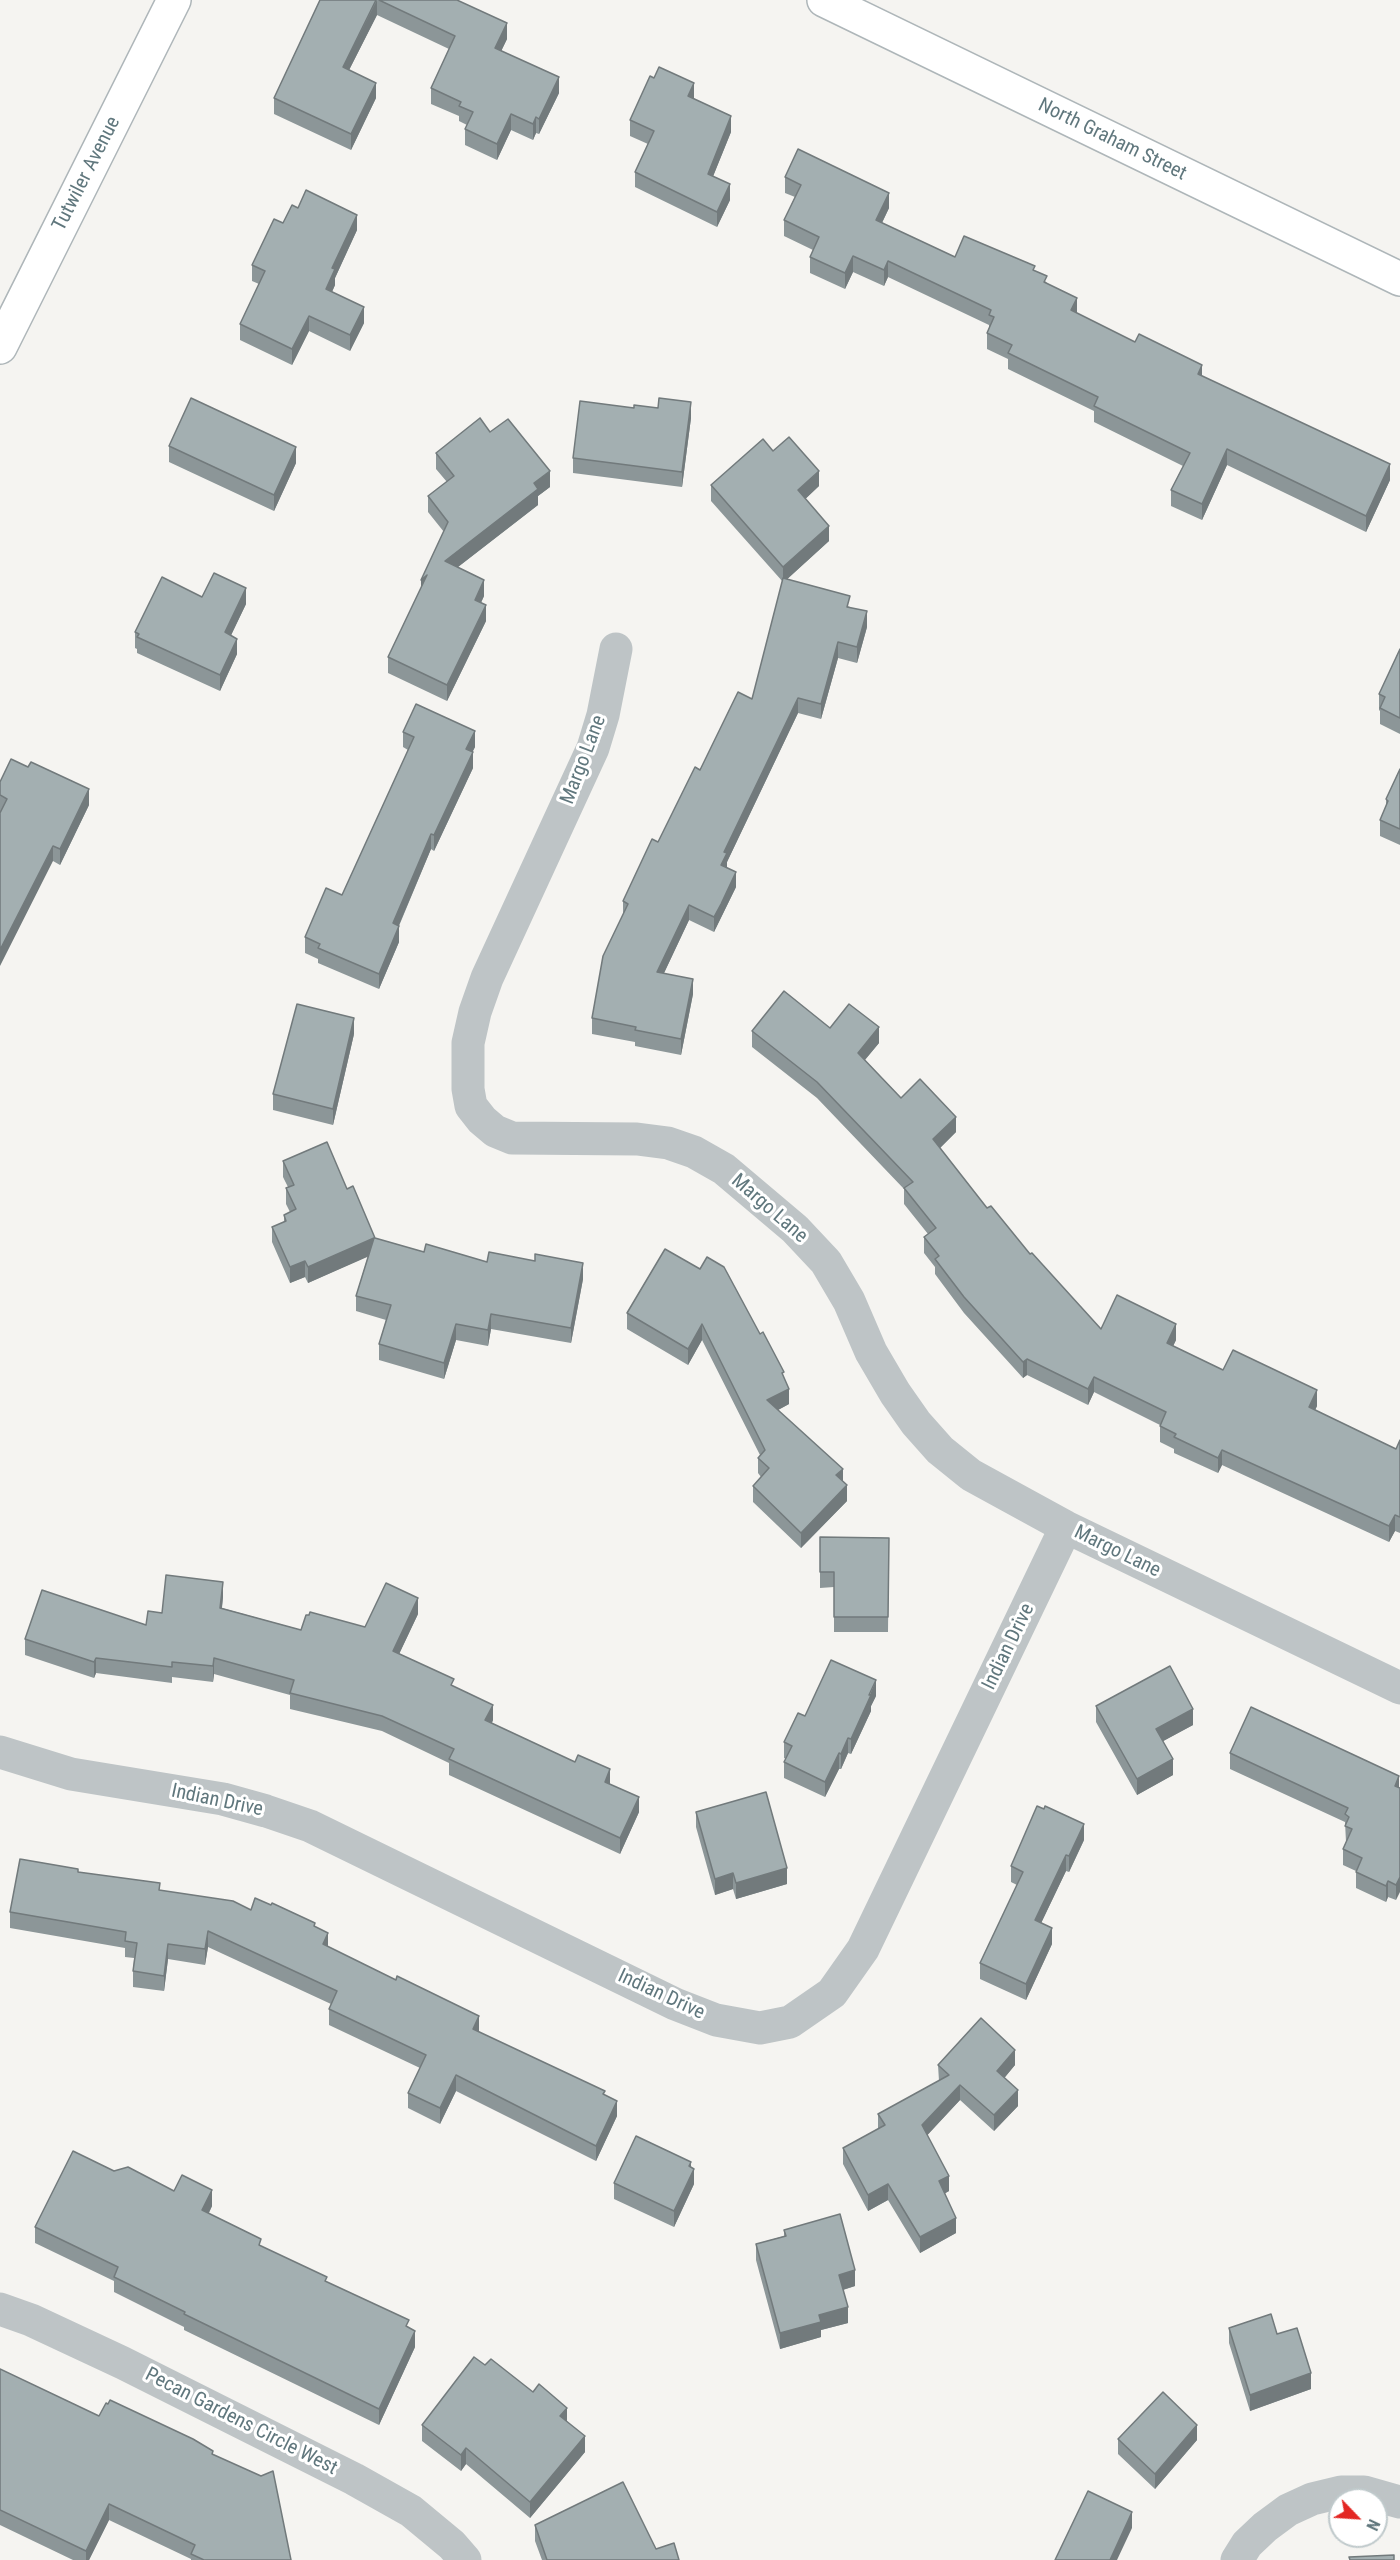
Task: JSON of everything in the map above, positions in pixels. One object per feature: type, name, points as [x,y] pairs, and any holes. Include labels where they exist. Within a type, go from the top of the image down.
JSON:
[{"type":"main road","name":"Tutwiler Avenue","points":[[0,347],[174,0]]},
{"type":"main road","name":"North Graham Street","points":[[824,0],[1400,279]]},
{"type":"street","name":"Margo Lane","points":[[616,649],[603,715],[593,748],[487,978],[475,1012],[468,1043],[468,1089],[471,1106],[495,1131],[512,1138],[536,1140],[637,1139],[668,1143],[694,1152],[724,1169],[795,1229],[826,1262],[849,1301],[871,1352],[895,1393],[916,1423],[940,1450],[971,1475],[1066,1527],[1400,1688]]},
{"type":"street","name":"Indian Drive","points":[[0,1752],[71,1774],[223,1799],[266,1810],[309,1826],[675,2004],[716,2020],[760,2028],[790,2022],[832,1993],[863,1949],[1066,1527]]},
{"type":"street","name":"Pecan Gardens Circle West","points":[[0,2309],[31,2320],[123,2363],[354,2479],[411,2511],[446,2539],[465,2560]]},
{"type":"street","points":[[1237,2560],[1253,2538],[1288,2510],[1312,2499],[1341,2492],[1364,2492],[1400,2502]]},
{"type":"building","points":[[320,0],[376,0],[343,67],[376,83],[351,134],[274,98]]},
{"type":"building","points":[[379,0],[457,0],[507,23],[495,48],[559,77],[539,119],[536,117],[533,124],[511,114],[497,144],[465,129],[473,112],[459,106],[461,102],[431,88],[455,36]]},
{"type":"building","points":[[659,67],[694,83],[688,96],[731,116],[708,174],[730,184],[717,212],[635,172],[654,131],[630,120],[650,76],[654,78]]},
{"type":"building","points":[[798,149],[889,193],[876,220],[955,257],[964,236],[1035,266],[1033,270],[1047,276],[1044,282],[1077,298],[1071,310],[1135,342],[1139,334],[1202,365],[1198,374],[1390,464],[1366,516],[1227,449],[1202,504],[1171,490],[1190,453],[1094,406],[1098,397],[1008,353],[1012,345],[987,333],[994,317],[989,315],[991,310],[888,261],[884,270],[853,256],[845,273],[810,257],[819,237],[784,220],[801,185],[785,177]]},
{"type":"building","points":[[306,190],[357,215],[332,268],[335,269],[326,289],[364,307],[350,335],[309,316],[292,349],[240,324],[265,271],[252,265],[274,219],[283,223],[292,205],[298,208]]},
{"type":"building","points":[[191,398],[296,447],[274,495],[169,446]]},
{"type":"building","points":[[659,398],[691,402],[682,472],[573,458],[580,401],[634,408],[634,405],[658,408]]},
{"type":"building","points":[[480,418],[490,432],[508,419],[550,471],[534,483],[538,489],[445,561],[484,580],[475,600],[486,605],[447,685],[388,657],[427,575],[421,580],[448,522],[428,496],[454,476],[436,453]]},
{"type":"building","points":[[789,437],[819,471],[798,490],[829,526],[783,567],[711,485],[763,439],[773,451]]},
{"type":"building","points":[[214,573],[246,588],[225,632],[237,639],[220,675],[137,637],[139,634],[135,632],[162,577],[202,597]]},
{"type":"building","points":[[783,578],[850,596],[847,607],[867,611],[857,647],[838,642],[821,704],[798,698],[724,852],[727,853],[721,865],[736,872],[721,904],[714,917],[689,905],[657,972],[693,979],[681,1039],[635,1030],[636,1027],[592,1018],[603,956],[628,904],[623,901],[652,839],[658,842],[695,767],[700,770],[738,692],[752,699]]},
{"type":"building","points":[[1400,649],[1400,718],[1380,708],[1385,697],[1379,694]]},
{"type":"building","points":[[416,704],[475,731],[466,749],[473,752],[434,835],[431,834],[393,923],[399,926],[379,974],[318,948],[320,944],[305,937],[326,888],[342,895],[414,737],[403,732]]},
{"type":"building","points":[[11,759],[28,767],[31,762],[89,789],[60,849],[53,846],[0,950],[0,813],[7,799],[0,795],[0,782]]},
{"type":"building","points":[[1400,769],[1400,829],[1380,820],[1388,801],[1386,799]]},
{"type":"building","points":[[784,991],[830,1028],[849,1004],[879,1027],[858,1053],[901,1098],[920,1079],[956,1117],[933,1139],[987,1208],[991,1206],[1030,1254],[1032,1253],[1101,1329],[1117,1295],[1176,1324],[1167,1343],[1223,1370],[1233,1350],[1317,1390],[1309,1407],[1396,1449],[1400,1440],[1400,1517],[1395,1515],[1389,1526],[1222,1450],[1218,1458],[1174,1437],[1176,1434],[1160,1426],[1166,1412],[1094,1377],[1088,1389],[1027,1359],[1023,1362],[964,1297],[935,1259],[939,1256],[924,1237],[936,1228],[904,1188],[913,1182],[817,1082],[752,1031]]},
{"type":"building","points":[[297,1004],[354,1018],[333,1109],[273,1094]]},
{"type":"building","points":[[327,1142],[347,1189],[353,1186],[375,1238],[424,1252],[426,1244],[487,1262],[489,1252],[535,1261],[535,1254],[583,1263],[571,1328],[491,1314],[488,1330],[456,1324],[444,1363],[379,1344],[391,1305],[356,1296],[374,1238],[308,1267],[305,1261],[290,1267],[272,1227],[286,1221],[284,1215],[296,1209],[286,1188],[294,1185],[283,1161]]},
{"type":"building","points":[[665,1249],[700,1269],[707,1257],[724,1267],[760,1334],[763,1332],[784,1372],[782,1373],[789,1389],[767,1400],[843,1469],[836,1475],[847,1485],[801,1533],[753,1486],[769,1468],[758,1458],[765,1450],[702,1324],[688,1349],[627,1313]]},
{"type":"building","points":[[820,1537],[889,1538],[888,1617],[834,1617],[834,1572],[820,1572]]},
{"type":"building","points":[[166,1575],[223,1582],[220,1608],[301,1630],[306,1615],[310,1612],[365,1627],[386,1583],[418,1598],[393,1651],[454,1679],[451,1685],[493,1705],[485,1720],[575,1762],[578,1755],[610,1769],[605,1782],[639,1797],[620,1838],[449,1759],[454,1749],[382,1716],[290,1693],[294,1680],[214,1658],[213,1666],[172,1662],[172,1667],[96,1658],[94,1662],[25,1639],[42,1590],[146,1625],[148,1611],[162,1613]]},
{"type":"building","points":[[831,1660],[876,1680],[851,1739],[848,1738],[825,1782],[784,1762],[792,1746],[784,1742],[798,1713],[805,1716]]},
{"type":"building","points":[[1170,1666],[1193,1709],[1156,1729],[1173,1759],[1137,1779],[1096,1706]]},
{"type":"building","points":[[1251,1707],[1399,1776],[1395,1786],[1400,1788],[1400,1877],[1396,1885],[1388,1881],[1386,1886],[1356,1872],[1362,1858],[1343,1849],[1352,1829],[1345,1826],[1349,1817],[1345,1814],[1348,1808],[1230,1753]]},
{"type":"building","points":[[766,1792],[787,1868],[736,1883],[733,1873],[715,1879],[696,1812]]},
{"type":"building","points":[[1037,1806],[1044,1809],[1045,1806],[1084,1824],[1069,1856],[1066,1855],[1035,1920],[1052,1928],[1026,1984],[980,1963],[1023,1872],[1011,1866]]},
{"type":"building","points":[[20,1859],[78,1869],[78,1872],[160,1883],[159,1890],[233,1901],[251,1910],[255,1898],[271,1905],[272,1903],[315,1923],[314,1926],[328,1933],[323,1944],[396,1980],[397,1976],[479,2016],[473,2029],[605,2091],[603,2094],[617,2101],[596,2146],[456,2075],[440,2108],[408,2093],[426,2055],[329,2009],[337,1991],[208,1931],[205,1949],[168,1944],[164,1976],[133,1971],[137,1943],[125,1941],[126,1932],[10,1912]]},
{"type":"building","points":[[981,2018],[1015,2050],[997,2071],[1018,2090],[994,2115],[960,2085],[922,2125],[949,2176],[939,2181],[956,2218],[920,2237],[888,2184],[868,2195],[843,2148],[885,2125],[878,2114],[949,2075],[938,2065]]},
{"type":"building","points":[[636,2136],[691,2162],[689,2166],[694,2169],[674,2211],[614,2183]]},
{"type":"building","points":[[73,2151],[114,2171],[128,2167],[174,2191],[182,2175],[212,2190],[202,2210],[261,2239],[259,2245],[327,2277],[325,2281],[409,2320],[406,2326],[415,2331],[379,2409],[184,2314],[185,2312],[114,2277],[118,2267],[35,2227]]},
{"type":"building","points":[[840,2214],[855,2270],[839,2275],[848,2307],[819,2315],[821,2322],[780,2333],[756,2244],[786,2236],[784,2230]]},
{"type":"building","points":[[1271,2314],[1277,2334],[1297,2328],[1311,2373],[1250,2395],[1229,2328]]},
{"type":"building","points":[[474,2357],[485,2365],[491,2359],[533,2392],[539,2384],[567,2408],[560,2416],[585,2436],[530,2502],[466,2448],[461,2455],[422,2425]]},
{"type":"building","points":[[0,2369],[99,2416],[110,2400],[193,2439],[213,2451],[212,2454],[261,2476],[273,2471],[291,2560],[204,2560],[191,2554],[195,2545],[109,2504],[86,2551],[0,2510]]},
{"type":"building","points":[[1163,2392],[1197,2425],[1155,2474],[1118,2439]]},
{"type":"building","points":[[623,2482],[656,2549],[674,2543],[679,2560],[547,2560],[535,2525]]},
{"type":"building","points":[[1088,2491],[1132,2512],[1110,2560],[1055,2560]]},
{"type":"building","points":[[1394,2555],[1394,2560],[1350,2560],[1349,2557]]}]
